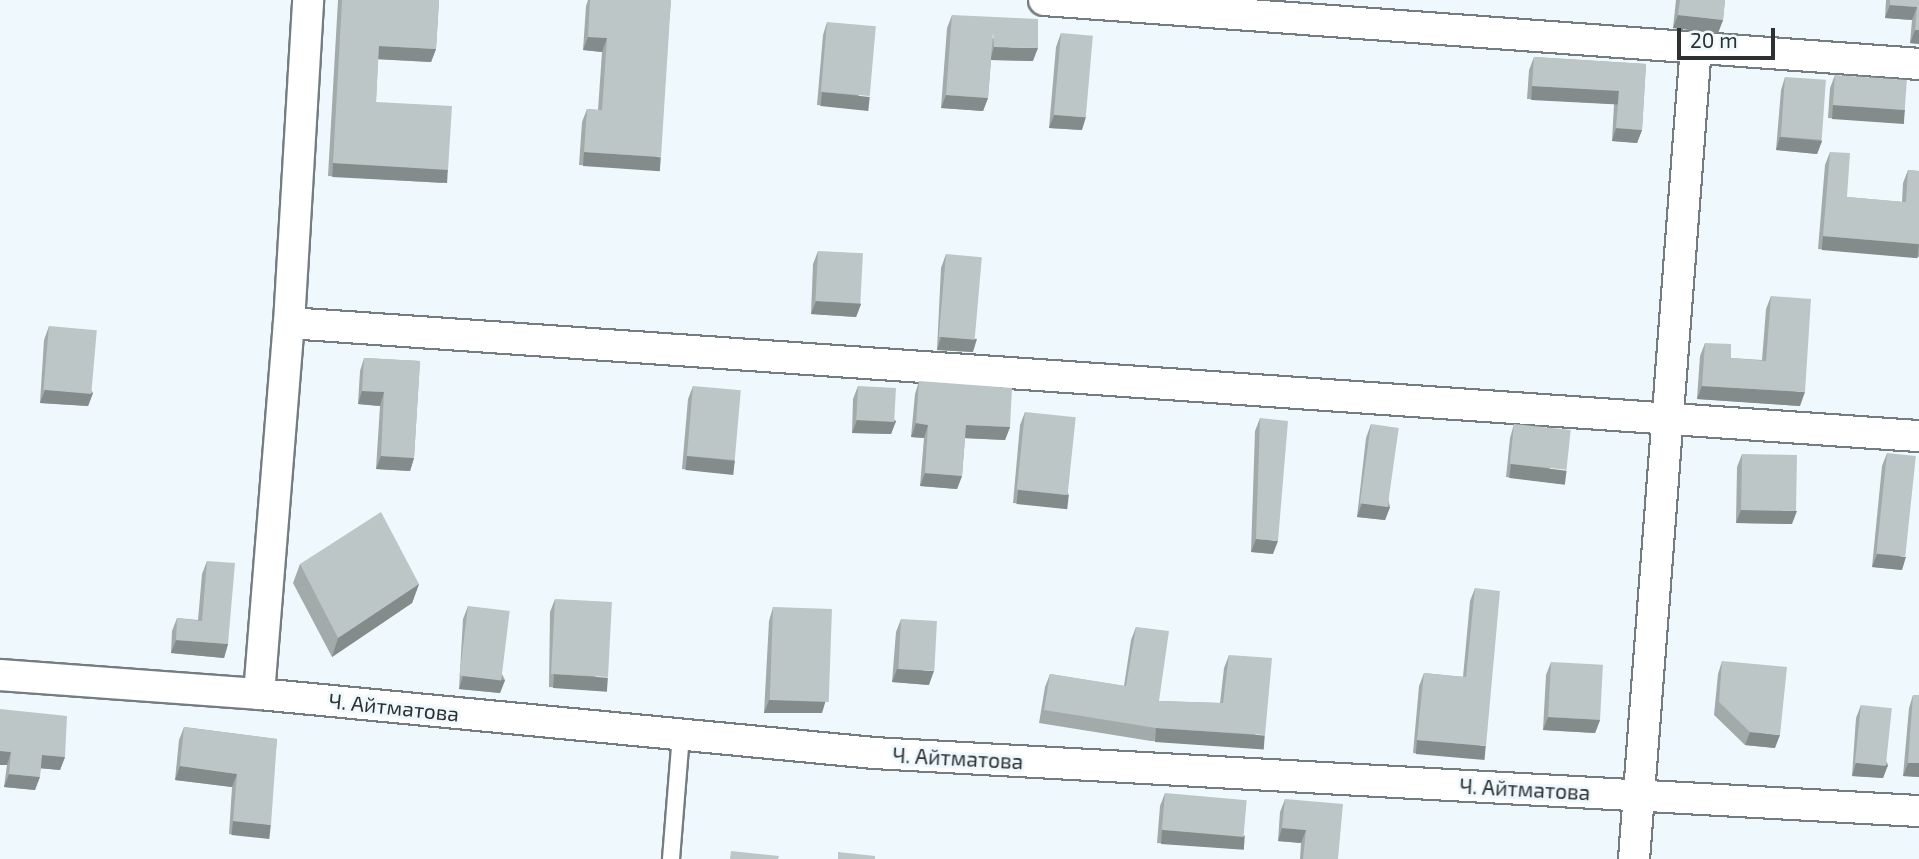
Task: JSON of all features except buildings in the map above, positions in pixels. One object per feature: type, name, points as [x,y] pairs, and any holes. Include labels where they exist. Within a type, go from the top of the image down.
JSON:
[{"type":"street","points":[[259,694],[289,323],[308,0]]},
{"type":"street","points":[[1044,0],[1696,45],[1919,64]]},
{"type":"street","points":[[1634,859],[1696,45]]},
{"type":"street","points":[[289,323],[1919,436]]},
{"type":"street","name":"Ч. Айтматова","points":[[0,675],[259,694],[874,753],[1919,811]]},
{"type":"lane","points":[[671,859],[681,735]]}]
